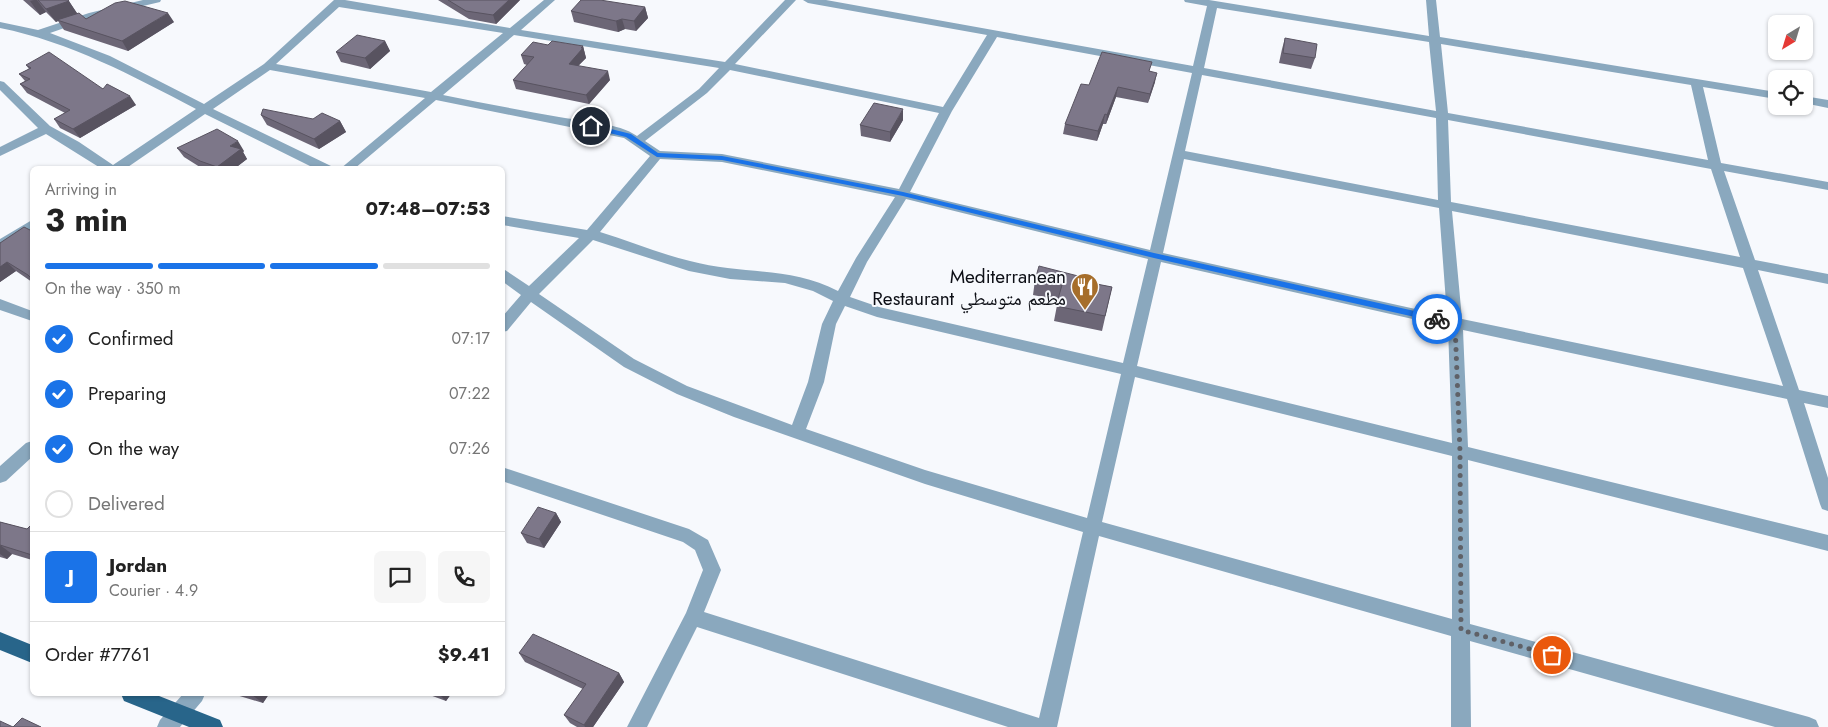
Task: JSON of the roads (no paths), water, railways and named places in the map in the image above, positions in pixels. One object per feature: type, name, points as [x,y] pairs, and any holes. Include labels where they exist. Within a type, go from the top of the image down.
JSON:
[{"type":"main road","points":[[0,641],[30,653]]},
{"type":"main road","points":[[134,696],[173,720],[213,727]]},
{"type":"street","points":[[37,34],[93,15],[156,0]]},
{"type":"street","points":[[350,166],[550,0]]},
{"type":"street","points":[[638,141],[691,101],[791,0]]},
{"type":"street","points":[[808,0],[1828,186]]},
{"type":"street","points":[[1189,0],[1768,94]]},
{"type":"street","points":[[1431,0],[1442,116],[1444,205],[1455,323],[1460,452],[1461,727]]},
{"type":"street","points":[[120,166],[268,66],[338,2],[727,66],[946,111]]},
{"type":"street","points":[[1047,727],[1213,4]]},
{"type":"street","points":[[0,25],[37,34],[94,54],[159,83],[206,109],[322,166]]},
{"type":"street","points":[[797,432],[816,382],[829,324],[841,299],[861,261],[903,194],[946,111],[994,33]]},
{"type":"street","points":[[268,66],[606,129],[628,135],[657,155],[722,158],[903,194],[1154,256],[1455,323],[1828,402]]},
{"type":"street","points":[[1696,81],[1716,166],[1747,263],[1794,394],[1828,504]]},
{"type":"street","points":[[0,84],[46,129],[106,166]]},
{"type":"street","points":[[1813,102],[1828,104]]},
{"type":"street","points":[[0,152],[46,129]]},
{"type":"street","points":[[1178,154],[1828,279]]},
{"type":"street","points":[[505,323],[531,293],[590,235],[657,155]]},
{"type":"street","points":[[505,221],[590,235],[628,245],[689,266],[730,274],[785,278],[818,286],[841,299],[877,312],[1130,370],[1828,543]]},
{"type":"street","points":[[0,245],[30,225]]},
{"type":"street","points":[[505,274],[563,319],[629,363],[682,390],[740,413],[925,477],[1092,527],[1810,727]]},
{"type":"street","points":[[0,304],[30,315]]},
{"type":"street","points":[[0,476],[30,450]]},
{"type":"street","points":[[505,475],[689,536],[702,545],[712,570],[694,618],[636,727]]},
{"type":"street","points":[[694,618],[1038,727]]},
{"type":"street","points":[[173,720],[192,696]]},
{"type":"place","name":"Mediterranean Restaurant مطعم متوسطي","points":[[1085,311]]}]
